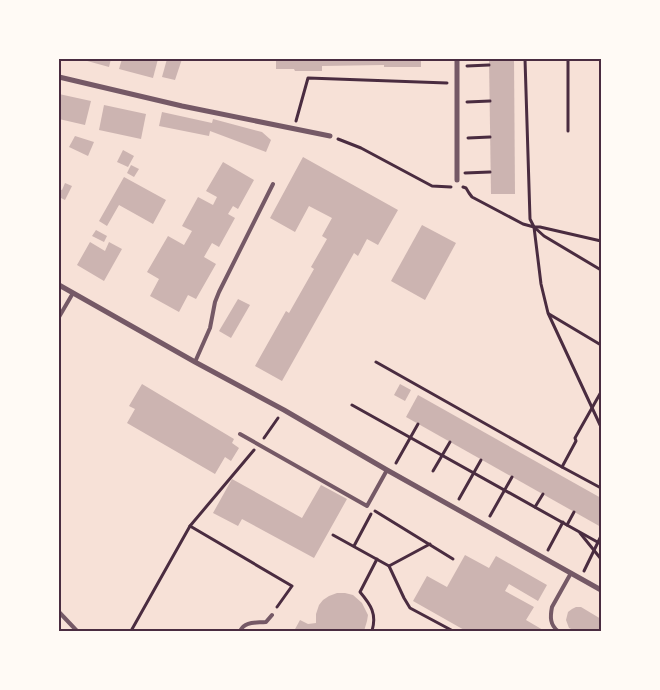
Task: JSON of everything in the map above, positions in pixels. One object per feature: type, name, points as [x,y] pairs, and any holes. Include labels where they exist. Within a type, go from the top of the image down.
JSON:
[{"type":"street","points":[[457,59],[457,180]]},
{"type":"street","points":[[59,77],[182,106],[330,136]]},
{"type":"street","points":[[59,285],[601,590]]},
{"type":"lane","points":[[195,362],[210,328],[219,292],[273,184]]},
{"type":"lane","points":[[59,317],[73,293]]},
{"type":"lane","points":[[240,434],[367,506],[389,471]]},
{"type":"lane","points":[[558,631],[551,621],[552,607],[571,573]]},
{"type":"lane","points":[[59,612],[77,631]]},
{"type":"lane","points":[[240,631],[246,624],[266,622],[272,615]]},
{"type":"path","points":[[525,59],[530,218],[534,227],[541,284],[548,313],[601,427]]},
{"type":"path","points":[[568,59],[568,131]]},
{"type":"path","points":[[481,66],[489,65]]},
{"type":"path","points":[[294,128],[308,78],[457,84]]},
{"type":"path","points":[[481,102],[490,101]]},
{"type":"path","points":[[330,136],[361,148],[432,186],[466,188],[472,197],[523,224],[601,241]]},
{"type":"path","points":[[481,137],[490,137]]},
{"type":"path","points":[[482,173],[490,172]]},
{"type":"path","points":[[534,227],[544,236],[601,270]]},
{"type":"path","points":[[548,313],[601,345]]},
{"type":"path","points":[[376,362],[601,488]]},
{"type":"path","points":[[562,467],[576,441],[575,438],[601,392]]},
{"type":"path","points":[[352,405],[600,543]]},
{"type":"path","points":[[131,631],[190,526],[258,445],[284,410]]},
{"type":"path","points":[[389,471],[418,424]]},
{"type":"path","points":[[433,471],[450,442]]},
{"type":"path","points":[[454,508],[481,460]]},
{"type":"path","points":[[485,526],[512,477]]},
{"type":"path","points":[[535,507],[543,494]]},
{"type":"path","points":[[354,546],[373,510],[453,559]]},
{"type":"path","points":[[543,558],[574,512]]},
{"type":"path","points":[[190,526],[292,586],[272,615]]},
{"type":"path","points":[[578,530],[601,559]]},
{"type":"path","points":[[333,534],[389,566],[410,608],[453,631]]},
{"type":"path","points":[[580,578],[594,550],[600,543],[601,536]]},
{"type":"path","points":[[389,566],[430,544]]},
{"type":"path","points":[[372,631],[374,611],[360,592],[377,559]]},
{"type":"building","points":[[80,59],[111,59],[109,67]]},
{"type":"building","points":[[122,59],[158,59],[153,78],[119,69]]},
{"type":"building","points":[[167,59],[182,59],[175,80],[162,77]]},
{"type":"building","points":[[276,59],[421,59],[421,67],[384,67],[384,65],[322,66],[322,71],[295,71],[294,69],[276,69]]},
{"type":"building","points":[[489,59],[514,59],[515,194],[491,194]]},
{"type":"building","points":[[59,94],[91,101],[85,125],[59,119]]},
{"type":"building","points":[[104,105],[146,114],[141,139],[99,130]]},
{"type":"building","points":[[162,112],[212,123],[213,119],[262,132],[271,140],[266,152],[210,131],[209,136],[159,126]]},
{"type":"building","points":[[75,136],[94,142],[88,156],[69,147]]},
{"type":"building","points":[[123,150],[134,156],[128,167],[117,162]]},
{"type":"building","points":[[303,157],[398,210],[378,245],[367,239],[358,256],[354,253],[282,381],[255,366],[286,311],[289,313],[314,269],[311,267],[327,239],[322,236],[332,218],[309,206],[295,232],[270,218]]},
{"type":"building","points":[[223,162],[254,180],[238,209],[233,206],[228,214],[235,218],[219,247],[212,243],[204,257],[216,264],[196,299],[188,295],[179,312],[150,296],[159,279],[147,272],[168,236],[184,245],[192,231],[182,226],[198,197],[213,205],[217,197],[206,191]]},
{"type":"building","points":[[131,165],[139,169],[134,177],[127,173]]},
{"type":"building","points":[[124,177],[166,200],[153,224],[119,205],[107,226],[99,221]]},
{"type":"building","points":[[65,183],[72,186],[65,200],[59,197],[59,189],[62,190]]},
{"type":"building","points":[[422,225],[456,243],[425,300],[391,281]]},
{"type":"building","points":[[96,230],[107,236],[104,242],[92,236]]},
{"type":"building","points":[[90,242],[105,251],[109,242],[122,249],[104,281],[77,265]]},
{"type":"building","points":[[238,299],[250,305],[231,338],[219,331]]},
{"type":"building","points":[[142,384],[234,439],[232,443],[239,448],[231,461],[225,457],[215,474],[127,423],[135,409],[129,406]]},
{"type":"building","points":[[400,384],[411,390],[405,401],[394,395]]},
{"type":"building","points":[[418,395],[601,498],[601,527],[406,417]]},
{"type":"building","points":[[232,479],[302,518],[321,485],[347,499],[314,558],[242,519],[238,526],[213,513]]},
{"type":"building","points":[[465,555],[489,568],[496,556],[547,585],[538,601],[509,584],[505,591],[534,607],[526,620],[543,630],[466,631],[413,601],[427,576],[447,587]]},
{"type":"building","points":[[337,593],[353,595],[362,603],[368,615],[364,631],[294,631],[300,620],[308,624],[316,623],[319,605],[329,596]]},
{"type":"building","points":[[576,607],[581,607],[601,619],[601,631],[576,631],[569,628],[566,620],[568,612]]}]
